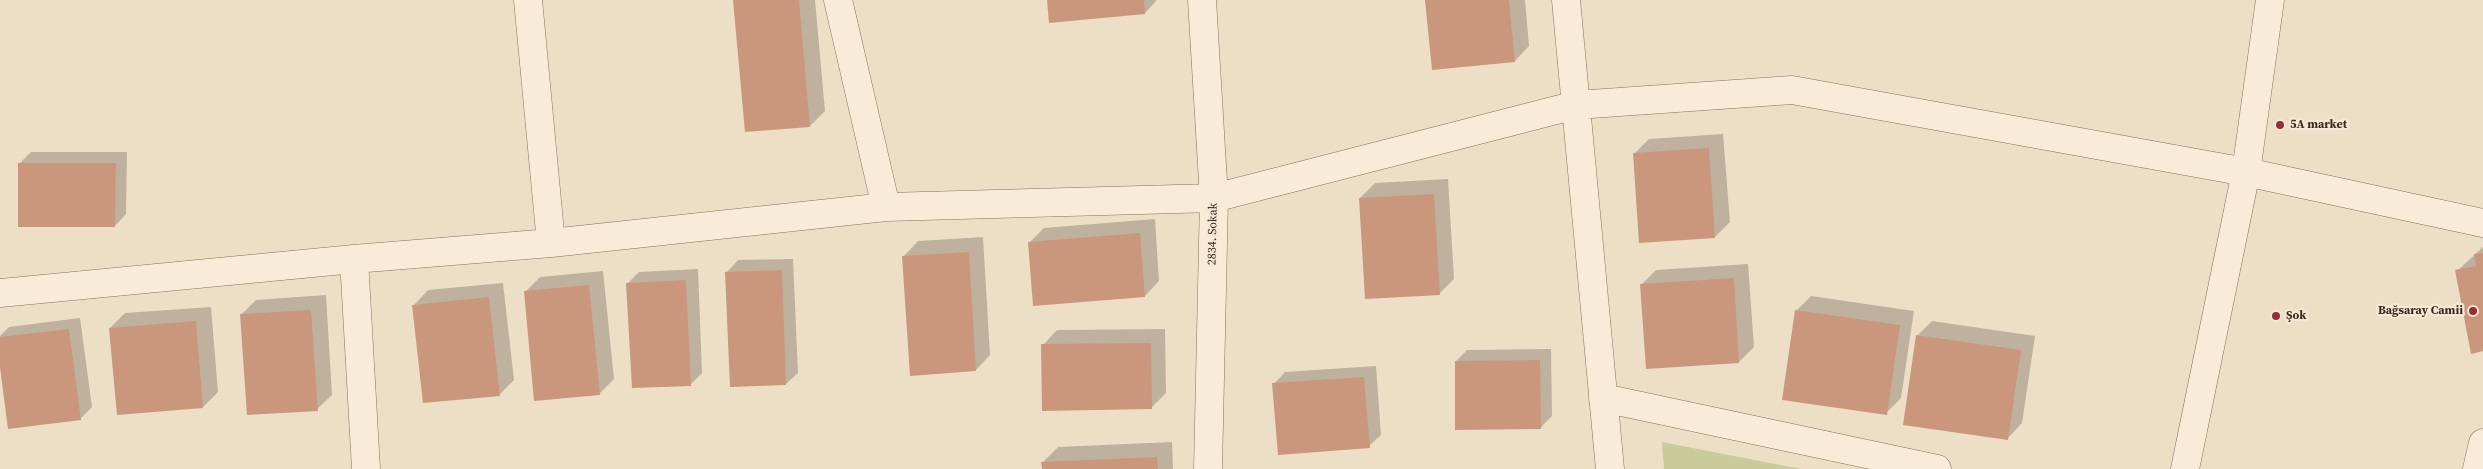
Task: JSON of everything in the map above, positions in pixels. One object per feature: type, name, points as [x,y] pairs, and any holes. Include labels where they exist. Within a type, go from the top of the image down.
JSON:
[{"type":"street","points":[[528,0],[551,244]]},
{"type":"street","points":[[838,0],[886,207]]},
{"type":"street","name":"2834. Sokak","points":[[1202,0],[1214,198],[1208,469]]},
{"type":"street","points":[[1566,0],[1610,469]]},
{"type":"street","points":[[2185,469],[2246,172],[2270,0]]},
{"type":"street","points":[[0,293],[354,259],[551,244],[886,207],[1214,198],[1576,105],[1792,90],[2246,172],[2483,223]]},
{"type":"street","points":[[354,259],[366,469]]},
{"type":"street","points":[[1603,398],[1937,469]]},
{"type":"street","points":[[2477,469],[2483,443]]},
{"type":"green space","points":[[1662,442],[1801,469],[1664,469]]},
{"type":"building","points":[[733,0],[799,0],[810,127],[745,132]]},
{"type":"building","points":[[1047,0],[1144,0],[1145,14],[1049,23]]},
{"type":"building","points":[[1425,0],[1509,0],[1515,62],[1432,70]]},
{"type":"building","points":[[1709,148],[1715,238],[1639,243],[1633,153]]},
{"type":"building","points":[[18,163],[116,163],[115,227],[18,227]]},
{"type":"building","points":[[1434,194],[1440,295],[1365,299],[1359,198]]},
{"type":"building","points":[[1140,233],[1145,297],[1033,306],[1028,242]]},
{"type":"building","points":[[969,252],[976,371],[910,376],[902,256]]},
{"type":"building","name":"Bağsaray Camii","points":[[2483,253],[2483,351],[2471,354],[2455,270],[2476,266],[2474,254]]},
{"type":"building","points":[[782,270],[786,385],[730,387],[725,272]]},
{"type":"building","points":[[1734,278],[1739,363],[1646,369],[1640,284]]},
{"type":"building","points":[[686,280],[691,386],[632,388],[626,283]]},
{"type":"building","points":[[589,285],[600,395],[534,401],[524,291]]},
{"type":"building","points":[[489,297],[500,396],[423,403],[412,305]]},
{"type":"building","points":[[311,310],[318,411],[247,415],[240,314]]},
{"type":"building","points":[[1795,310],[1900,325],[1887,415],[1782,400]]},
{"type":"building","points":[[196,321],[203,408],[117,415],[109,328]]},
{"type":"building","points":[[69,329],[81,420],[8,429],[0,367],[0,337]]},
{"type":"building","points":[[1916,335],[2021,350],[2008,440],[1903,425]]},
{"type":"building","points":[[1151,343],[1152,409],[1042,411],[1041,344]]},
{"type":"building","points":[[1540,360],[1541,429],[1455,430],[1455,361]]},
{"type":"building","points":[[1364,377],[1370,448],[1278,455],[1272,383]]},
{"type":"building","points":[[1157,457],[1158,469],[1042,469],[1041,462]]},
{"type":"place","name":"5A market","points":[[2280,125]]},
{"type":"place","name":"Bağsaray Camii","points":[[2473,311]]},
{"type":"place","name":"Şok","points":[[2276,316]]}]
